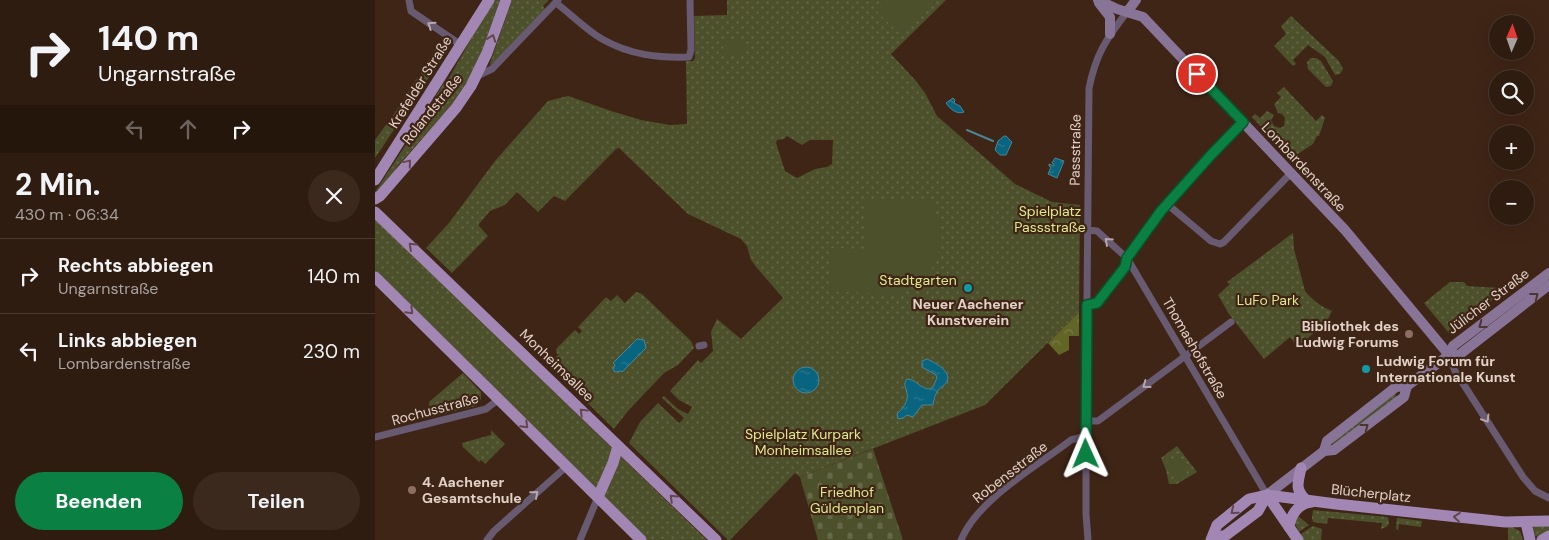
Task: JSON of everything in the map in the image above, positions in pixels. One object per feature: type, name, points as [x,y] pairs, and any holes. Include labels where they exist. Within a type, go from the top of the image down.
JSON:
[{"type":"main road","name":"Krefelder Straße","points":[[375,180],[489,0]]},
{"type":"main road","points":[[477,76],[506,0]]},
{"type":"main road","name":"Rolandstraße","points":[[375,199],[380,196],[456,108],[477,76]]},
{"type":"main road","name":"Monheimsallee","points":[[375,212],[716,540]]},
{"type":"main road","points":[[375,277],[641,540]]},
{"type":"main road","points":[[598,497],[613,463],[618,446]]},
{"type":"main road","points":[[1289,528],[1295,511],[1310,501],[1301,496],[1297,486],[1301,468]]},
{"type":"main road","points":[[1267,494],[1298,540]]},
{"type":"main road","name":"Blücherplatz","points":[[1267,494],[1310,501],[1505,522],[1549,522]]},
{"type":"main road","name":"Jülicher Straße","points":[[1211,540],[1226,535],[1258,511],[1267,494]]},
{"type":"main road","points":[[1526,523],[1530,540]]},
{"type":"main road","points":[[1542,540],[1549,536]]},
{"type":"street","points":[[409,0],[411,11],[461,45]]},
{"type":"street","points":[[557,1],[602,39],[631,52],[661,58],[689,57],[690,0]]},
{"type":"street","points":[[1098,0],[1107,6],[1127,12],[1136,0]]},
{"type":"street","points":[[1098,0],[1110,17],[1110,34]]},
{"type":"street","name":"Rolandstraße","points":[[477,76],[492,69],[557,1]]},
{"type":"street","name":"Passstraße","points":[[1088,540],[1086,523],[1086,422],[1089,88],[1093,66],[1101,47],[1127,12]]},
{"type":"street","name":"Lombardenstraße","points":[[1127,12],[1143,17],[1291,173],[1359,247],[1449,355]]},
{"type":"street","points":[[1087,305],[1097,303],[1125,267],[1127,258],[1167,204],[1243,122]]},
{"type":"street","points":[[1167,204],[1211,241],[1215,243],[1225,242],[1291,173]]},
{"type":"street","name":"Thomashofstraße","points":[[1087,230],[1097,231],[1127,258],[1267,494]]},
{"type":"street","name":"Jülicher Straße","points":[[1267,494],[1324,450],[1327,441],[1396,387],[1407,386],[1449,355],[1453,346],[1549,273]]},
{"type":"street","name":"Jülicher Straße","points":[[1449,355],[1459,355],[1549,285]]},
{"type":"street","points":[[1086,422],[1098,420],[1231,322]]},
{"type":"street","points":[[1449,355],[1455,371],[1523,477],[1535,491],[1549,498]]},
{"type":"street","name":"Rochusstraße","points":[[375,438],[486,409],[499,399]]},
{"type":"street","name":"Robensstraße","points":[[961,540],[970,523],[987,503],[1071,440],[1086,436]]},
{"type":"street","points":[[487,540],[494,530],[567,466]]},
{"type":"street","points":[[580,540],[598,497]]},
{"type":"green space","points":[[493,0],[500,0],[480,56],[467,82],[442,118],[396,168],[396,171],[377,194],[375,192],[445,81],[449,78]]},
{"type":"green space","points":[[512,0],[548,1],[543,6],[545,9],[500,57],[489,66]]},
{"type":"green space","name":"Stadtgarten","points":[[727,0],[946,0],[891,54],[925,93],[937,116],[1015,184],[1052,202],[1080,205],[1079,312],[985,405],[800,477],[795,473],[730,540],[629,443],[640,422],[658,403],[679,423],[684,418],[662,398],[664,396],[678,409],[688,414],[692,407],[679,400],[670,391],[698,360],[701,363],[713,351],[711,332],[717,319],[741,339],[783,298],[751,260],[747,246],[741,239],[688,214],[619,148],[565,201],[554,196],[538,212],[517,192],[505,205],[490,211],[479,224],[488,236],[452,273],[426,248],[449,223],[495,161],[548,101],[568,96],[641,120],[670,125],[687,124],[686,61],[693,61],[695,58],[694,16],[727,15]],"holes":[[[787,136],[802,145],[810,140],[833,140],[832,164],[815,169],[797,178],[785,171],[776,143],[777,140],[784,139]]]},
{"type":"green space","points":[[889,0],[932,0],[899,33],[877,12]]},
{"type":"green space","points":[[1291,16],[1339,61],[1343,69],[1340,74],[1335,75],[1325,57],[1308,45],[1293,60],[1296,64],[1293,66],[1274,46],[1286,34],[1281,26]]},
{"type":"green space","points":[[745,41],[745,54],[724,55],[723,42]]},
{"type":"green space","points":[[441,42],[448,49],[375,158],[375,140]]},
{"type":"green space","points":[[1311,58],[1321,61],[1333,81],[1331,86],[1326,87],[1308,69],[1307,62]]},
{"type":"green space","points":[[1284,87],[1316,121],[1322,115],[1325,118],[1319,136],[1317,136],[1313,144],[1290,159],[1252,117],[1255,114],[1260,118],[1267,111],[1274,115],[1271,120],[1274,126],[1280,128],[1284,126],[1285,118],[1282,114],[1278,113],[1274,104],[1281,97],[1277,93]]},
{"type":"green space","points":[[866,199],[934,200],[934,216],[940,216],[938,257],[926,279],[914,284],[903,295],[830,291],[831,248],[864,249]]},
{"type":"green space","points":[[375,219],[707,540],[646,540],[375,272]]},
{"type":"green space","name":"LuFo Park","points":[[1293,233],[1294,249],[1305,291],[1317,303],[1332,311],[1327,321],[1298,347],[1290,337],[1264,359],[1229,314],[1218,295],[1230,284],[1227,282]]},
{"type":"green space","points":[[1450,282],[1464,282],[1467,286],[1499,288],[1503,292],[1462,320],[1449,333],[1424,303]]},
{"type":"green space","points":[[636,292],[642,294],[691,341],[694,348],[678,365],[664,373],[627,412],[614,429],[549,365],[559,354],[557,354],[556,349],[575,330],[579,334],[582,331],[578,327],[606,297],[611,301],[617,295],[625,303]]},
{"type":"green space","points":[[1079,312],[1079,336],[1069,336],[1069,350],[1059,355],[1048,343]]},
{"type":"green space","points":[[463,373],[481,392],[481,399],[476,406],[430,417],[429,402]]},
{"type":"green space","points":[[1395,394],[1397,397],[1333,445],[1331,443]]},
{"type":"green space","points":[[491,430],[505,444],[485,464],[481,460],[479,462],[463,447],[462,443],[491,435]]},
{"type":"green space","points":[[1177,446],[1197,472],[1177,484],[1169,484],[1161,458]]},
{"type":"green space","name":"Friedhof Güldenplan","points":[[873,449],[903,540],[818,540],[800,477]]},
{"type":"green space","points":[[1178,456],[1188,475],[1176,482],[1166,463]]},
{"type":"green space","points":[[1313,510],[1388,517],[1389,524],[1381,529],[1382,523],[1328,518],[1327,524],[1313,522]]},
{"type":"green space","points":[[1298,516],[1309,525],[1299,532],[1295,523]]},
{"type":"green space","points":[[1397,518],[1422,521],[1421,527],[1399,524],[1397,530]]},
{"type":"green space","points":[[1549,524],[1549,533],[1539,537],[1534,536],[1533,528],[1535,526]]},
{"type":"green space","points":[[1508,525],[1520,531],[1523,540],[1508,540]]},
{"type":"green space","points":[[1313,526],[1322,529],[1321,540],[1302,540],[1299,535]]},
{"type":"water","points":[[953,98],[955,100],[954,103],[960,106],[964,112],[956,112],[946,103]]},
{"type":"water","points":[[1004,136],[1012,142],[1006,155],[1000,155],[995,150],[998,141]]},
{"type":"water","points":[[1055,158],[1064,161],[1057,178],[1048,174],[1051,167],[1049,164],[1054,166],[1052,163]]},
{"type":"water","points":[[637,339],[644,340],[646,348],[622,372],[615,372],[613,369],[615,365],[613,363]]},
{"type":"water","points":[[927,359],[945,371],[948,378],[947,382],[937,392],[933,405],[922,405],[913,417],[907,415],[898,419],[897,414],[906,402],[905,383],[907,379],[927,389],[933,387],[937,378],[936,375],[922,367],[922,361]]},
{"type":"water","points":[[806,367],[815,371],[819,380],[815,389],[806,393],[797,389],[793,380],[797,371]]},
{"type":"waterway","points":[[967,130],[993,141]]},
{"type":"place","name":"Neuer Aachener Kunstverein","points":[[968,288]]},
{"type":"place","name":"Bibliothek des Ludwig Forums","points":[[1409,334]]},
{"type":"place","name":"Ludwig Forum für Internationale Kunst","points":[[1366,369]]},
{"type":"place","name":"4. Aachener Gesamtschule","points":[[412,490]]},
{"type":"route","points":[[1086,454],[1087,305],[1097,303],[1125,267],[1131,251],[1161,211],[1243,122],[1197,74]]},
{"type":"park label","name":"Spielplatz Passstraße","points":[[1050,220]]},
{"type":"park label","name":"Spielplatz Kurpark Monheimsallee","points":[[803,442]]}]
